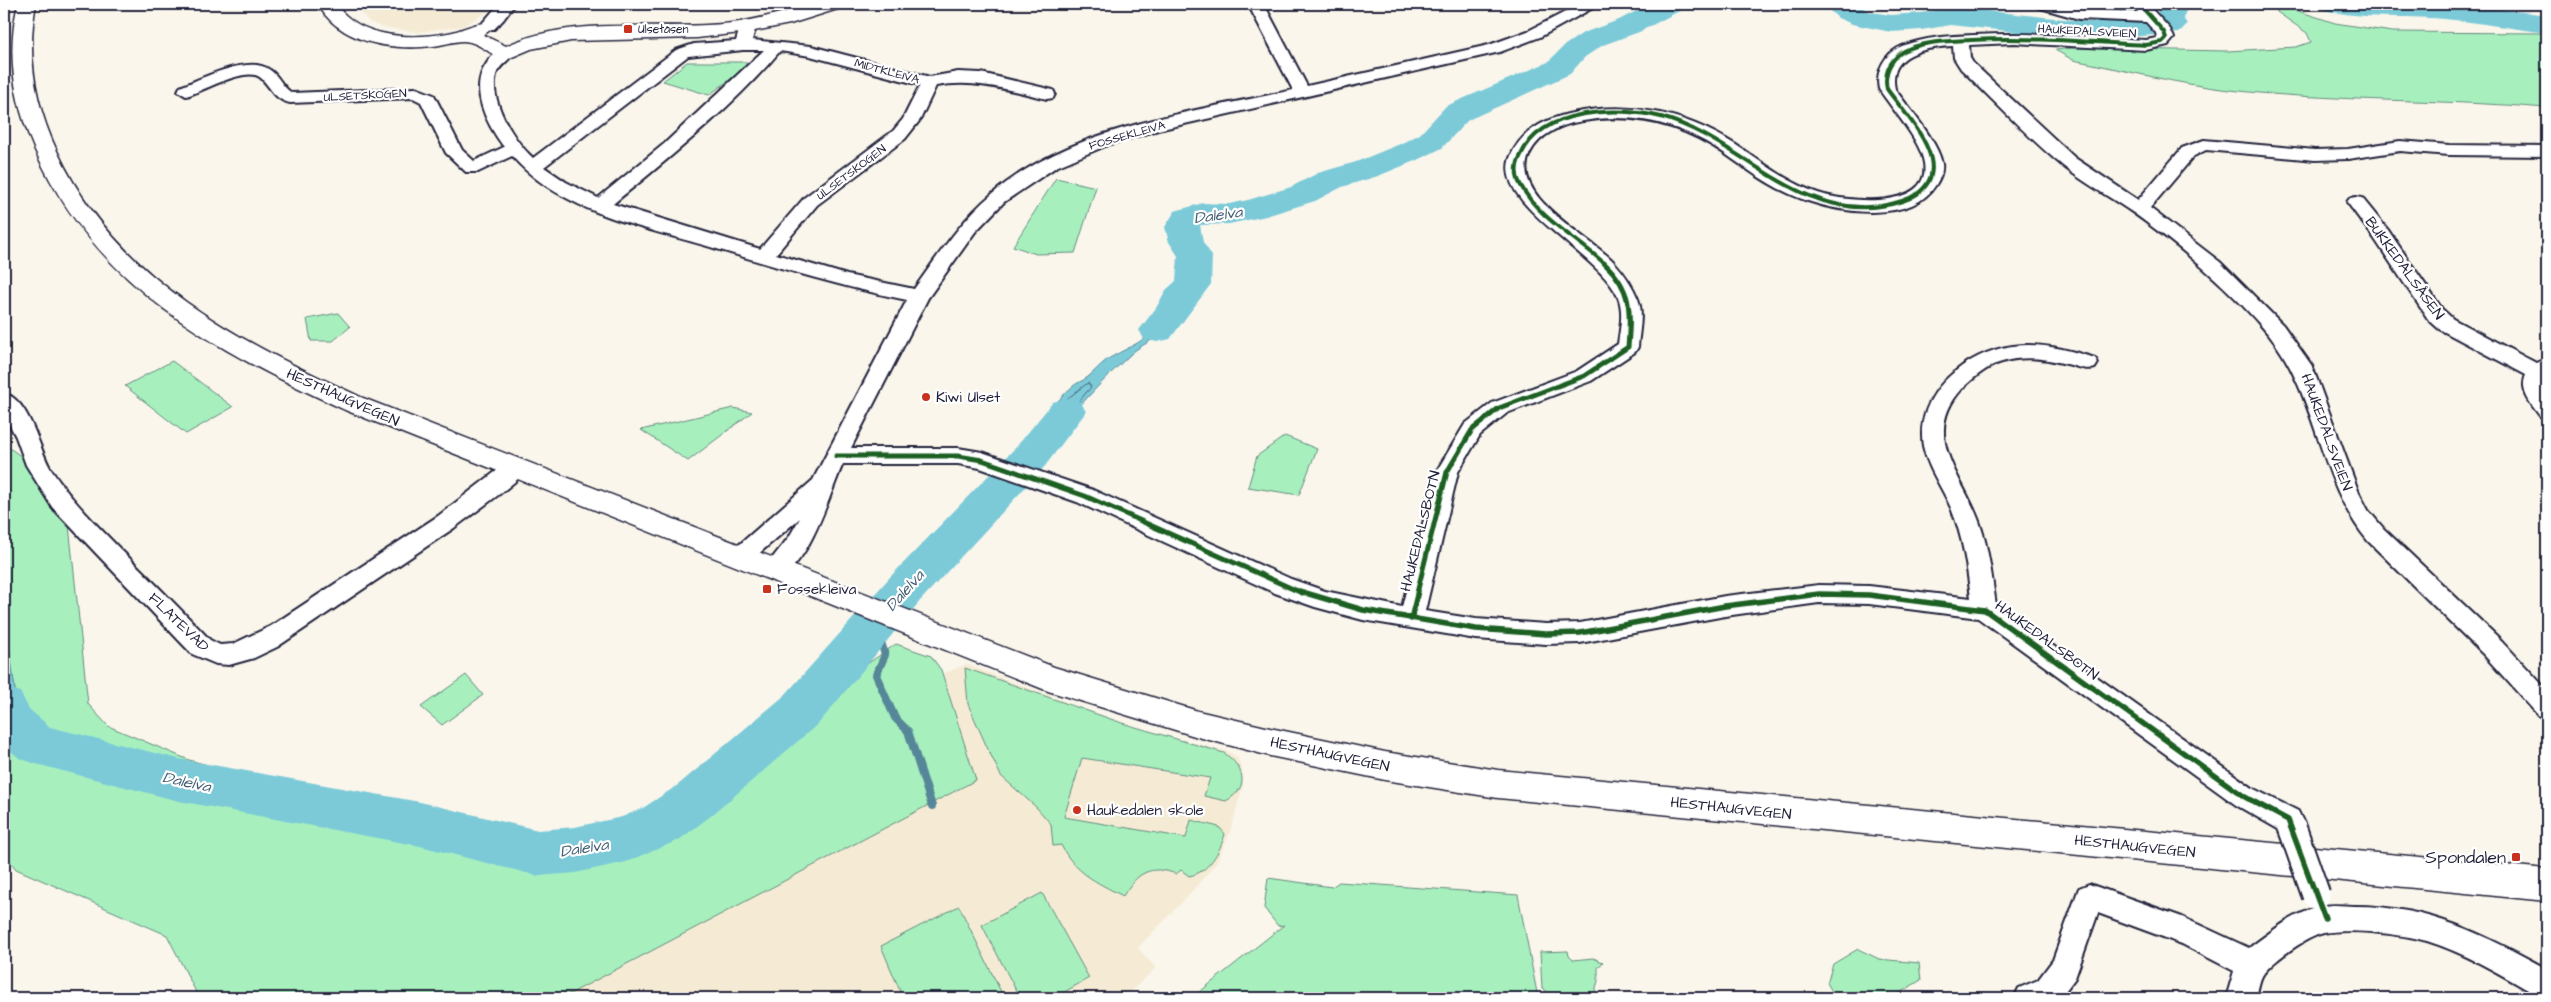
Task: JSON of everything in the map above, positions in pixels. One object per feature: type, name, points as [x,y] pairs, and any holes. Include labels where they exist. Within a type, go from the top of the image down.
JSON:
[{"type":"main road","name":"HESTHAUGVEGEN","points":[[28,4],[12,36],[33,118],[45,152],[62,187],[85,221],[128,267],[189,316],[238,348],[354,404],[1048,678],[1198,724],[1316,753],[1498,784],[2547,885]]},
{"type":"main road","points":[[327,4],[344,24],[375,37],[412,41],[442,40],[466,35],[488,26],[502,36],[524,44]]},
{"type":"main road","name":"MIDTKLEIVA","points":[[505,54],[524,44],[552,37],[698,32],[746,36],[834,4]]},
{"type":"main road","points":[[466,35],[488,43],[505,54]]},
{"type":"street","points":[[488,26],[498,17],[507,4]]},
{"type":"street","points":[[1256,4],[1291,74],[1303,93]]},
{"type":"street","name":"FOSSEKLEIVA","points":[[775,570],[798,543],[819,502],[822,486],[836,456],[920,296],[953,247],[982,212],[1015,185],[1050,163],[1085,147],[1127,133],[1494,48],[1534,34],[1592,4]]},
{"type":"street","name":"HAUKEDALSVEIEN","points":[[2042,4],[2078,14],[2149,17]]},
{"type":"street","name":"HAUKEDALSVEIEN","points":[[2139,4],[2165,34],[2166,38],[2162,42],[2146,45],[2014,38],[1960,40],[1962,58],[1986,85],[2069,162],[2140,209],[2213,266],[2282,337],[2302,366],[2312,387],[2337,468],[2360,516],[2376,534],[2494,648],[2547,707]]},
{"type":"street","points":[[532,167],[682,53],[746,36]]},
{"type":"street","name":"MIDTKLEIVA","points":[[746,36],[776,46],[811,51],[930,82],[958,77],[981,78],[1047,94]]},
{"type":"street","name":"HAUKEDALSBOTN","points":[[1411,619],[1447,472],[1457,450],[1473,428],[1483,417],[1504,404],[1577,379],[1602,366],[1628,347],[1631,316],[1628,299],[1620,282],[1606,266],[1539,209],[1525,194],[1518,181],[1517,166],[1522,152],[1531,139],[1540,131],[1570,118],[1604,112],[1647,114],[1670,120],[1706,134],[1766,174],[1806,194],[1850,206],[1889,206],[1907,201],[1918,194],[1930,181],[1935,168],[1929,150],[1887,89],[1886,72],[1897,56],[1906,50],[1933,42],[1960,40]]},
{"type":"street","points":[[600,206],[670,148],[760,65],[776,46]]},
{"type":"street","points":[[505,54],[491,67],[485,83],[490,103],[501,128],[514,149],[532,167],[556,183],[600,206],[845,281],[920,296]]},
{"type":"street","name":"ULSETSKOGEN","points":[[186,91],[235,73],[255,69],[263,71],[282,95],[290,98],[416,92],[428,99],[455,153],[472,168],[514,149]]},
{"type":"street","name":"ULSETSKOGEN","points":[[764,256],[811,202],[841,177],[899,135],[911,120],[930,82]]},
{"type":"street","points":[[2140,209],[2188,152],[2204,145],[2314,155],[2348,154],[2400,146],[2457,150],[2547,151]]},
{"type":"street","name":"BUKKEDALSÅSEN","points":[[2356,202],[2381,234],[2435,314],[2446,324],[2542,369],[2534,378],[2536,391],[2547,411]]},
{"type":"street","name":"HAUKEDALSBOTN","points":[[1985,610],[1970,531],[1963,509],[1936,457],[1932,421],[1936,406],[1952,384],[1982,361],[1999,355],[2036,352],[2065,355],[2088,364]]},
{"type":"street","name":"FLATEVAD","points":[[4,400],[15,413],[27,437],[37,465],[60,501],[201,647],[210,653],[221,655],[233,654],[260,644],[487,493],[516,468]]},
{"type":"street","name":"HAUKEDALSBOTN","points":[[836,456],[958,456],[998,464],[1084,496],[1283,586],[1323,600],[1411,619],[1512,632],[1580,633],[1761,600],[1819,594],[1912,599],[1985,610],[2220,780],[2252,802],[2288,820],[2321,907]]},
{"type":"street","name":"FOSSEKLEIVA","points":[[740,557],[822,486]]},
{"type":"street","points":[[2029,998],[2048,990],[2065,968],[2089,897],[2151,917],[2226,950],[2252,965]]},
{"type":"street","points":[[2241,998],[2252,965],[2286,938],[2305,926],[2321,907],[2375,919],[2426,927],[2481,948],[2547,985]]},
{"type":"shaded area","points":[[354,4],[492,4],[489,11],[463,26],[417,32],[381,27],[369,22]]},
{"type":"shaded area","name":"Haukedalen skole","points":[[966,664],[1128,726],[1229,752],[1237,757],[1242,768],[1243,786],[1230,833],[1216,863],[1189,895],[1138,948],[1156,968],[1124,998],[557,998],[964,750],[943,674]]},
{"type":"green space","points":[[2276,8],[2292,9],[2335,23],[2392,32],[2541,33],[2547,35],[2547,108],[2308,97],[2229,90],[2170,81],[2073,60],[2055,50],[2072,48],[2228,51],[2296,47],[2311,42],[2307,33],[2277,12]]},
{"type":"green space","points":[[687,62],[745,62],[748,66],[709,95],[663,81]]},
{"type":"green space","points":[[1056,178],[1096,187],[1075,253],[1036,254],[1013,246]]},
{"type":"green space","points":[[338,313],[350,327],[333,341],[311,341],[307,319]]},
{"type":"green space","points":[[172,361],[233,407],[186,434],[125,386]]},
{"type":"green space","points":[[733,408],[752,412],[688,461],[641,430]]},
{"type":"green space","points":[[1285,436],[1317,449],[1299,495],[1248,487],[1257,456]]},
{"type":"green space","points":[[4,444],[65,488],[88,704],[108,726],[189,760],[340,800],[514,857],[562,861],[634,849],[680,828],[755,777],[857,671],[896,644],[931,656],[941,670],[976,780],[562,998],[199,998],[167,935],[16,869],[4,854],[4,733],[10,741],[37,728],[17,705],[4,614]]},
{"type":"green space","points":[[965,668],[1122,723],[1224,753],[1236,764],[1242,777],[1239,790],[1226,801],[1204,796],[1210,778],[1082,758],[1064,817],[1186,838],[1191,820],[1219,827],[1225,834],[1220,848],[1212,861],[1202,871],[1189,876],[1181,870],[1176,874],[1159,870],[1145,873],[1134,881],[1123,896],[1087,876],[1073,863],[1061,845],[1053,846],[1051,824],[1037,808],[1001,776],[968,704]]},
{"type":"green space","points":[[466,675],[483,695],[442,725],[421,707]]},
{"type":"green space","points":[[1268,878],[1332,887],[1339,882],[1518,895],[1538,998],[1192,998],[1284,925],[1278,926],[1264,908]]},
{"type":"green space","points":[[1042,893],[1089,978],[1054,998],[1020,998],[982,925]]},
{"type":"green space","points":[[959,906],[1004,998],[903,998],[881,946]]},
{"type":"green space","points":[[1858,949],[1879,959],[1919,963],[1921,980],[1891,998],[1836,998],[1827,983],[1833,964]]},
{"type":"green space","points":[[1568,951],[1569,956],[1573,960],[1593,958],[1603,962],[1598,968],[1598,981],[1593,998],[1556,998],[1542,988],[1540,952]]},
{"type":"water","points":[[1990,13],[2010,15],[2018,22],[1982,24],[1951,16]]},
{"type":"water","points":[[1190,283],[1195,290],[1186,296],[1175,319],[1159,335],[1132,353],[1095,390],[1059,432],[1041,460],[1024,453],[1045,418],[1064,394],[1088,377],[1108,359],[1138,343],[1154,331],[1179,292]]},
{"type":"water","points":[[4,607],[17,705],[38,728],[10,741],[4,733]]},
{"type":"waterway","name":"Dalelva","points":[[1157,330],[1171,314],[1179,298],[1193,284],[1195,256],[1186,242],[1182,227],[1187,218],[1203,213],[1229,214],[1254,209],[1303,194],[1330,180],[1367,169],[1411,151],[1431,141],[1457,113],[1559,68],[1575,51],[1593,39],[1629,26],[1671,4]]},
{"type":"waterway","name":"Dalelva","points":[[1836,4],[1848,12],[1876,22],[1921,22],[1951,16],[2091,31],[2169,27],[2173,24],[2169,18],[2175,4]]},
{"type":"waterway","name":"Dalelva","points":[[2334,4],[2381,10],[2442,10],[2547,24]]},
{"type":"waterway","name":"Dalelva","points":[[4,706],[11,722],[36,744],[179,780],[420,824],[538,853],[575,850],[626,839],[661,824],[695,800],[802,709],[905,589],[1031,456],[1067,412]]},
{"type":"waterway","points":[[869,633],[881,642],[885,655],[876,675],[895,718],[908,731],[932,806]]},
{"type":"cycle path","points":[[1411,619],[1447,472],[1472,430],[1485,417],[1499,408],[1591,373],[1628,347],[1631,310],[1628,298],[1619,281],[1593,253],[1545,214],[1531,200],[1520,184],[1517,165],[1522,152],[1533,137],[1545,128],[1559,122],[1589,115],[1624,112],[1658,117],[1675,121],[1707,135],[1776,181],[1812,197],[1849,206],[1874,207],[1888,205],[1915,195],[1925,187],[1932,177],[1933,165],[1929,150],[1887,89],[1885,80],[1890,63],[1906,50],[1933,42],[2014,38],[2146,45],[2162,42],[2166,38],[2164,32],[2139,4]]},
{"type":"cycle path","points":[[836,456],[958,456],[982,460],[1085,496],[1283,586],[1323,600],[1363,610],[1476,629],[1546,634],[1580,633],[1725,606],[1819,594],[1869,595],[1985,610],[2245,797],[2288,820],[2325,919]]},
{"type":"place","name":"Ulsetåsen","points":[[628,29]]},
{"type":"place","name":"Kiwi Ulset","points":[[926,397]]},
{"type":"place","name":"Fossekleiva","points":[[767,589]]},
{"type":"place","name":"Haukedalen skole","points":[[1077,810]]},
{"type":"place","name":"Spondalen","points":[[2516,857]]}]
